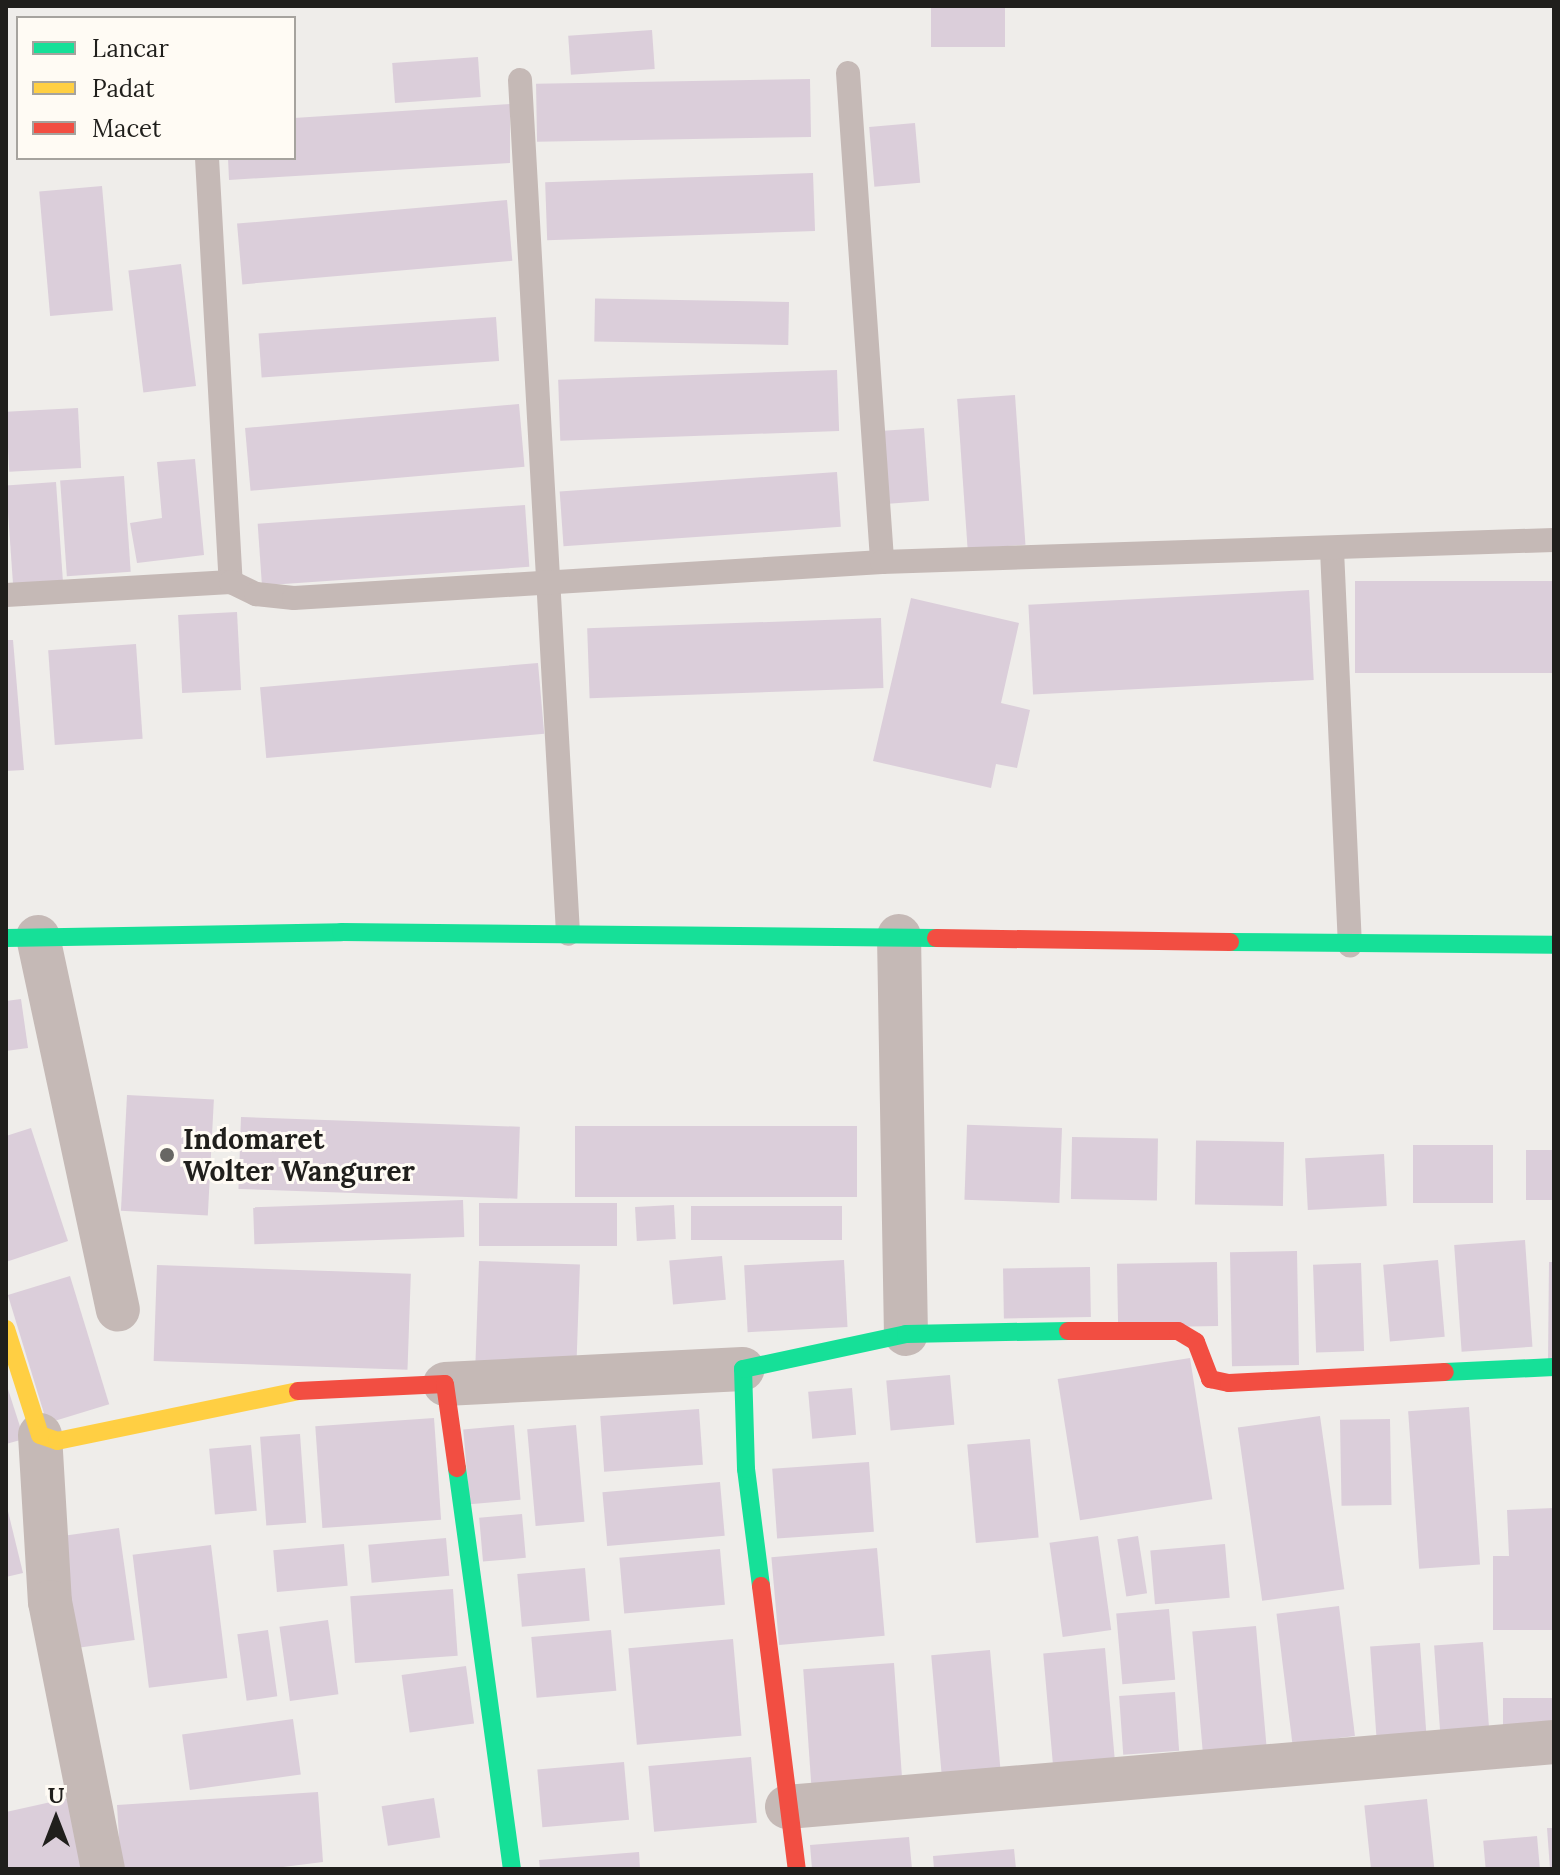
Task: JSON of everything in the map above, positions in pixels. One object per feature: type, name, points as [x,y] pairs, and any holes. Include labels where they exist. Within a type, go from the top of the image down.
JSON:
[{"type":"main road","points":[[22,938],[568,934],[899,936],[1350,946],[1554,945]]},
{"type":"main road","points":[[6,1329],[40,1435],[73,1441],[228,1401],[347,1384],[445,1384],[512,1869]]},
{"type":"main road","points":[[797,1869],[746,1469],[743,1369],[906,1334],[1178,1331],[1196,1342],[1210,1379],[1229,1383],[1554,1367]]},
{"type":"street","points":[[899,936],[906,1334]]},
{"type":"street","points":[[22,938],[118,1310]]},
{"type":"street","points":[[445,1384],[743,1369]]},
{"type":"street","points":[[40,1435],[50,1602],[103,1869]]},
{"type":"street","points":[[787,1807],[1554,1742]]},
{"type":"lane","points":[[848,73],[882,562]]},
{"type":"lane","points":[[520,80],[551,582],[568,934]]},
{"type":"lane","points":[[207,160],[231,582]]},
{"type":"lane","points":[[6,595],[231,582],[256,594],[294,598],[882,562],[1332,550],[1554,540]]},
{"type":"lane","points":[[1332,550],[1350,946]]},
{"type":"building","points":[[931,6],[1005,6],[1005,47],[931,47]]},
{"type":"building","points":[[652,30],[655,69],[571,75],[568,36]]},
{"type":"building","points":[[478,57],[481,97],[395,103],[392,63]]},
{"type":"building","points":[[810,79],[811,137],[537,142],[536,84]]},
{"type":"building","points":[[510,104],[510,163],[229,180],[228,160],[296,160],[296,118]]},
{"type":"building","points":[[915,123],[920,183],[874,187],[869,127]]},
{"type":"building","points":[[813,173],[815,231],[547,240],[545,182]]},
{"type":"building","points":[[102,186],[113,311],[50,316],[39,191]]},
{"type":"building","points":[[507,200],[512,261],[242,284],[237,224]]},
{"type":"building","points":[[181,264],[196,386],[143,393],[128,270]]},
{"type":"building","points":[[595,299],[789,302],[788,345],[594,342]]},
{"type":"building","points":[[496,317],[499,361],[262,377],[259,334]]},
{"type":"building","points":[[837,370],[839,431],[560,441],[558,380]]},
{"type":"building","points":[[1015,395],[1025,545],[968,549],[957,399]]},
{"type":"building","points":[[519,404],[524,467],[251,491],[245,428]]},
{"type":"building","points":[[78,408],[81,468],[9,472],[6,412]]},
{"type":"building","points":[[924,428],[929,501],[885,504],[880,431]]},
{"type":"building","points":[[195,459],[204,555],[137,563],[130,523],[162,518],[157,462]]},
{"type":"building","points":[[837,472],[841,527],[564,546],[560,491]]},
{"type":"building","points":[[124,476],[131,572],[67,576],[60,480]]},
{"type":"building","points":[[56,482],[63,583],[13,586],[6,485]]},
{"type":"building","points":[[525,505],[529,567],[262,586],[258,524]]},
{"type":"building","points":[[1355,581],[1554,581],[1554,673],[1355,673]]},
{"type":"building","points":[[1309,590],[1314,680],[1033,695],[1028,605]]},
{"type":"building","points":[[911,598],[1019,623],[1001,703],[1030,710],[1017,768],[996,764],[991,788],[873,761]]},
{"type":"building","points":[[237,612],[241,690],[182,693],[178,615]]},
{"type":"building","points":[[881,618],[883,688],[590,698],[587,628]]},
{"type":"building","points":[[6,640],[13,640],[24,770],[6,771]]},
{"type":"building","points":[[136,644],[143,739],[55,745],[48,650]]},
{"type":"building","points":[[538,663],[544,734],[266,758],[260,687]]},
{"type":"building","points":[[21,999],[28,1048],[6,1051],[6,1001]]},
{"type":"building","name":"Indomaret Wolter Wangurer","points":[[127,1095],[214,1100],[208,1215],[121,1211]]},
{"type":"building","points":[[241,1117],[520,1127],[517,1199],[238,1189]]},
{"type":"building","points":[[967,1125],[1062,1128],[1059,1203],[964,1200]]},
{"type":"building","points":[[575,1126],[857,1126],[857,1197],[575,1197]]},
{"type":"building","points":[[31,1128],[68,1241],[6,1262],[6,1136]]},
{"type":"building","points":[[1072,1137],[1158,1139],[1157,1200],[1071,1199]]},
{"type":"building","points":[[1196,1140],[1284,1142],[1283,1206],[1195,1204]]},
{"type":"building","points":[[1413,1145],[1493,1145],[1493,1203],[1413,1203]]},
{"type":"building","points":[[1526,1150],[1554,1150],[1554,1200],[1526,1200]]},
{"type":"building","points":[[1384,1154],[1387,1206],[1308,1210],[1305,1158]]},
{"type":"building","points":[[463,1200],[464,1237],[254,1244],[253,1207]]},
{"type":"building","points":[[479,1203],[617,1203],[617,1246],[479,1246]]},
{"type":"building","points":[[674,1205],[676,1239],[637,1241],[635,1207]]},
{"type":"building","points":[[691,1206],[842,1206],[842,1240],[691,1240]]},
{"type":"building","points":[[1525,1240],[1532,1347],[1462,1352],[1454,1245]]},
{"type":"building","points":[[1297,1251],[1299,1365],[1232,1366],[1230,1252]]},
{"type":"building","points":[[722,1256],[726,1300],[673,1304],[669,1261]]},
{"type":"building","points":[[844,1260],[848,1327],[748,1332],[744,1265]]},
{"type":"building","points":[[1438,1260],[1445,1337],[1390,1342],[1383,1265]]},
{"type":"building","points":[[479,1261],[580,1265],[576,1366],[475,1363]]},
{"type":"building","points":[[1217,1262],[1218,1326],[1118,1328],[1117,1264]]},
{"type":"building","points":[[1549,1262],[1554,1262],[1554,1363],[1548,1363]]},
{"type":"building","points":[[1361,1263],[1364,1351],[1316,1353],[1313,1265]]},
{"type":"building","points":[[157,1265],[411,1274],[407,1370],[154,1361]]},
{"type":"building","points":[[1090,1267],[1091,1317],[1004,1319],[1003,1269]]},
{"type":"building","points":[[70,1276],[109,1404],[47,1423],[8,1295]]},
{"type":"building","points":[[1190,1358],[1212,1499],[1080,1520],[1058,1379]]},
{"type":"building","points":[[950,1375],[954,1425],[891,1430],[886,1381]]},
{"type":"building","points":[[6,1383],[24,1439],[6,1444]]},
{"type":"building","points":[[852,1388],[856,1435],[812,1439],[808,1392]]},
{"type":"building","points":[[1469,1407],[1480,1565],[1419,1569],[1408,1411]]},
{"type":"building","points":[[699,1409],[703,1465],[604,1472],[600,1416]]},
{"type":"building","points":[[1320,1416],[1344,1589],[1262,1601],[1238,1428]]},
{"type":"building","points":[[434,1418],[441,1520],[322,1528],[315,1426]]},
{"type":"building","points":[[1390,1419],[1392,1505],[1342,1506],[1340,1420]]},
{"type":"building","points":[[514,1425],[521,1500],[470,1504],[463,1429]]},
{"type":"building","points":[[576,1425],[584,1522],[536,1526],[527,1429]]},
{"type":"building","points":[[300,1434],[306,1523],[266,1526],[260,1437]]},
{"type":"building","points":[[1030,1439],[1039,1538],[976,1543],[967,1444]]},
{"type":"building","points":[[251,1445],[257,1511],[215,1514],[209,1449]]},
{"type":"building","points":[[869,1462],[874,1532],[777,1539],[772,1469]]},
{"type":"building","points":[[720,1482],[725,1536],[607,1546],[602,1492]]},
{"type":"building","points":[[6,1503],[23,1573],[6,1577]]},
{"type":"building","points":[[1554,1508],[1554,1630],[1493,1630],[1493,1556],[1509,1556],[1507,1510]]},
{"type":"building","points":[[522,1514],[526,1558],[483,1562],[479,1518]]},
{"type":"building","points":[[119,1528],[135,1640],[76,1648],[61,1536]]},
{"type":"building","points":[[1098,1536],[1111,1630],[1063,1637],[1049,1543]]},
{"type":"building","points":[[1138,1536],[1147,1593],[1126,1597],[1117,1539]]},
{"type":"building","points":[[446,1538],[449,1576],[372,1583],[368,1545]]},
{"type":"building","points":[[344,1544],[348,1586],[277,1592],[273,1550]]},
{"type":"building","points":[[1225,1544],[1230,1598],[1155,1604],[1150,1551]]},
{"type":"building","points":[[211,1545],[227,1678],[149,1688],[133,1555]]},
{"type":"building","points":[[877,1548],[885,1636],[779,1645],[771,1557]]},
{"type":"building","points":[[720,1549],[725,1605],[624,1614],[619,1558]]},
{"type":"building","points":[[585,1568],[590,1621],[522,1627],[517,1574]]},
{"type":"building","points":[[453,1589],[458,1656],[355,1663],[350,1596]]},
{"type":"building","points":[[1339,1606],[1355,1736],[1292,1744],[1276,1614]]},
{"type":"building","points":[[1169,1609],[1175,1680],[1122,1684],[1116,1614]]},
{"type":"building","points":[[328,1620],[338,1694],[290,1701],[279,1627]]},
{"type":"building","points":[[1256,1626],[1268,1764],[1204,1770],[1192,1632]]},
{"type":"building","points":[[268,1630],[277,1696],[247,1701],[237,1634]]},
{"type":"building","points":[[611,1630],[616,1691],[537,1698],[531,1637]]},
{"type":"building","points":[[733,1639],[741,1736],[637,1745],[628,1648]]},
{"type":"building","points":[[1483,1642],[1489,1733],[1440,1736],[1434,1645]]},
{"type":"building","points":[[1420,1643],[1426,1733],[1376,1736],[1370,1646]]},
{"type":"building","points":[[1105,1648],[1116,1773],[1054,1778],[1043,1653]]},
{"type":"building","points":[[990,1650],[1002,1782],[943,1788],[931,1655]]},
{"type":"building","points":[[894,1663],[902,1778],[811,1784],[803,1669]]},
{"type":"building","points":[[466,1666],[474,1723],[410,1732],[402,1675]]},
{"type":"building","points":[[1175,1692],[1179,1751],[1123,1755],[1119,1696]]},
{"type":"building","points":[[1503,1698],[1554,1698],[1554,1736],[1503,1736]]},
{"type":"building","points":[[293,1719],[301,1774],[190,1790],[182,1735]]},
{"type":"building","points":[[751,1757],[757,1823],[654,1832],[648,1766]]},
{"type":"building","points":[[624,1762],[629,1820],[542,1827],[537,1770]]},
{"type":"building","points":[[318,1792],[323,1862],[267,1869],[121,1869],[117,1805]]},
{"type":"building","points":[[78,1796],[95,1869],[6,1869],[6,1812]]},
{"type":"building","points":[[434,1798],[440,1838],[388,1846],[382,1806]]},
{"type":"building","points":[[1427,1799],[1434,1869],[1371,1869],[1364,1806]]},
{"type":"building","points":[[1547,1828],[1554,1828],[1554,1869],[1550,1869]]},
{"type":"building","points":[[1537,1836],[1540,1869],[1486,1869],[1483,1841]]},
{"type":"building","points":[[909,1837],[912,1869],[812,1869],[810,1845]]},
{"type":"building","points":[[1014,1849],[1016,1869],[934,1869],[933,1856]]},
{"type":"building","points":[[639,1852],[640,1869],[540,1869],[539,1860]]},
{"type":"traffic: fast","points":[[6,938],[341,932],[936,938]]},
{"type":"traffic: fast","points":[[1230,942],[1554,945]]},
{"type":"traffic: fast","points":[[761,1586],[746,1469],[743,1369],[906,1334],[1068,1331]]},
{"type":"traffic: fast","points":[[1445,1372],[1554,1367]]},
{"type":"traffic: fast","points":[[457,1468],[512,1869]]},
{"type":"traffic: slow","points":[[6,1329],[40,1435],[57,1441],[298,1391]]},
{"type":"traffic: jam","points":[[936,938],[1230,942]]},
{"type":"traffic: jam","points":[[1068,1331],[1178,1331],[1196,1342],[1210,1379],[1229,1383],[1445,1372]]},
{"type":"traffic: jam","points":[[298,1391],[445,1384],[457,1468]]},
{"type":"traffic: jam","points":[[761,1586],[797,1869]]},
{"type":"place","name":"Indomaret Wolter Wangurer","points":[[167,1155]]}]
